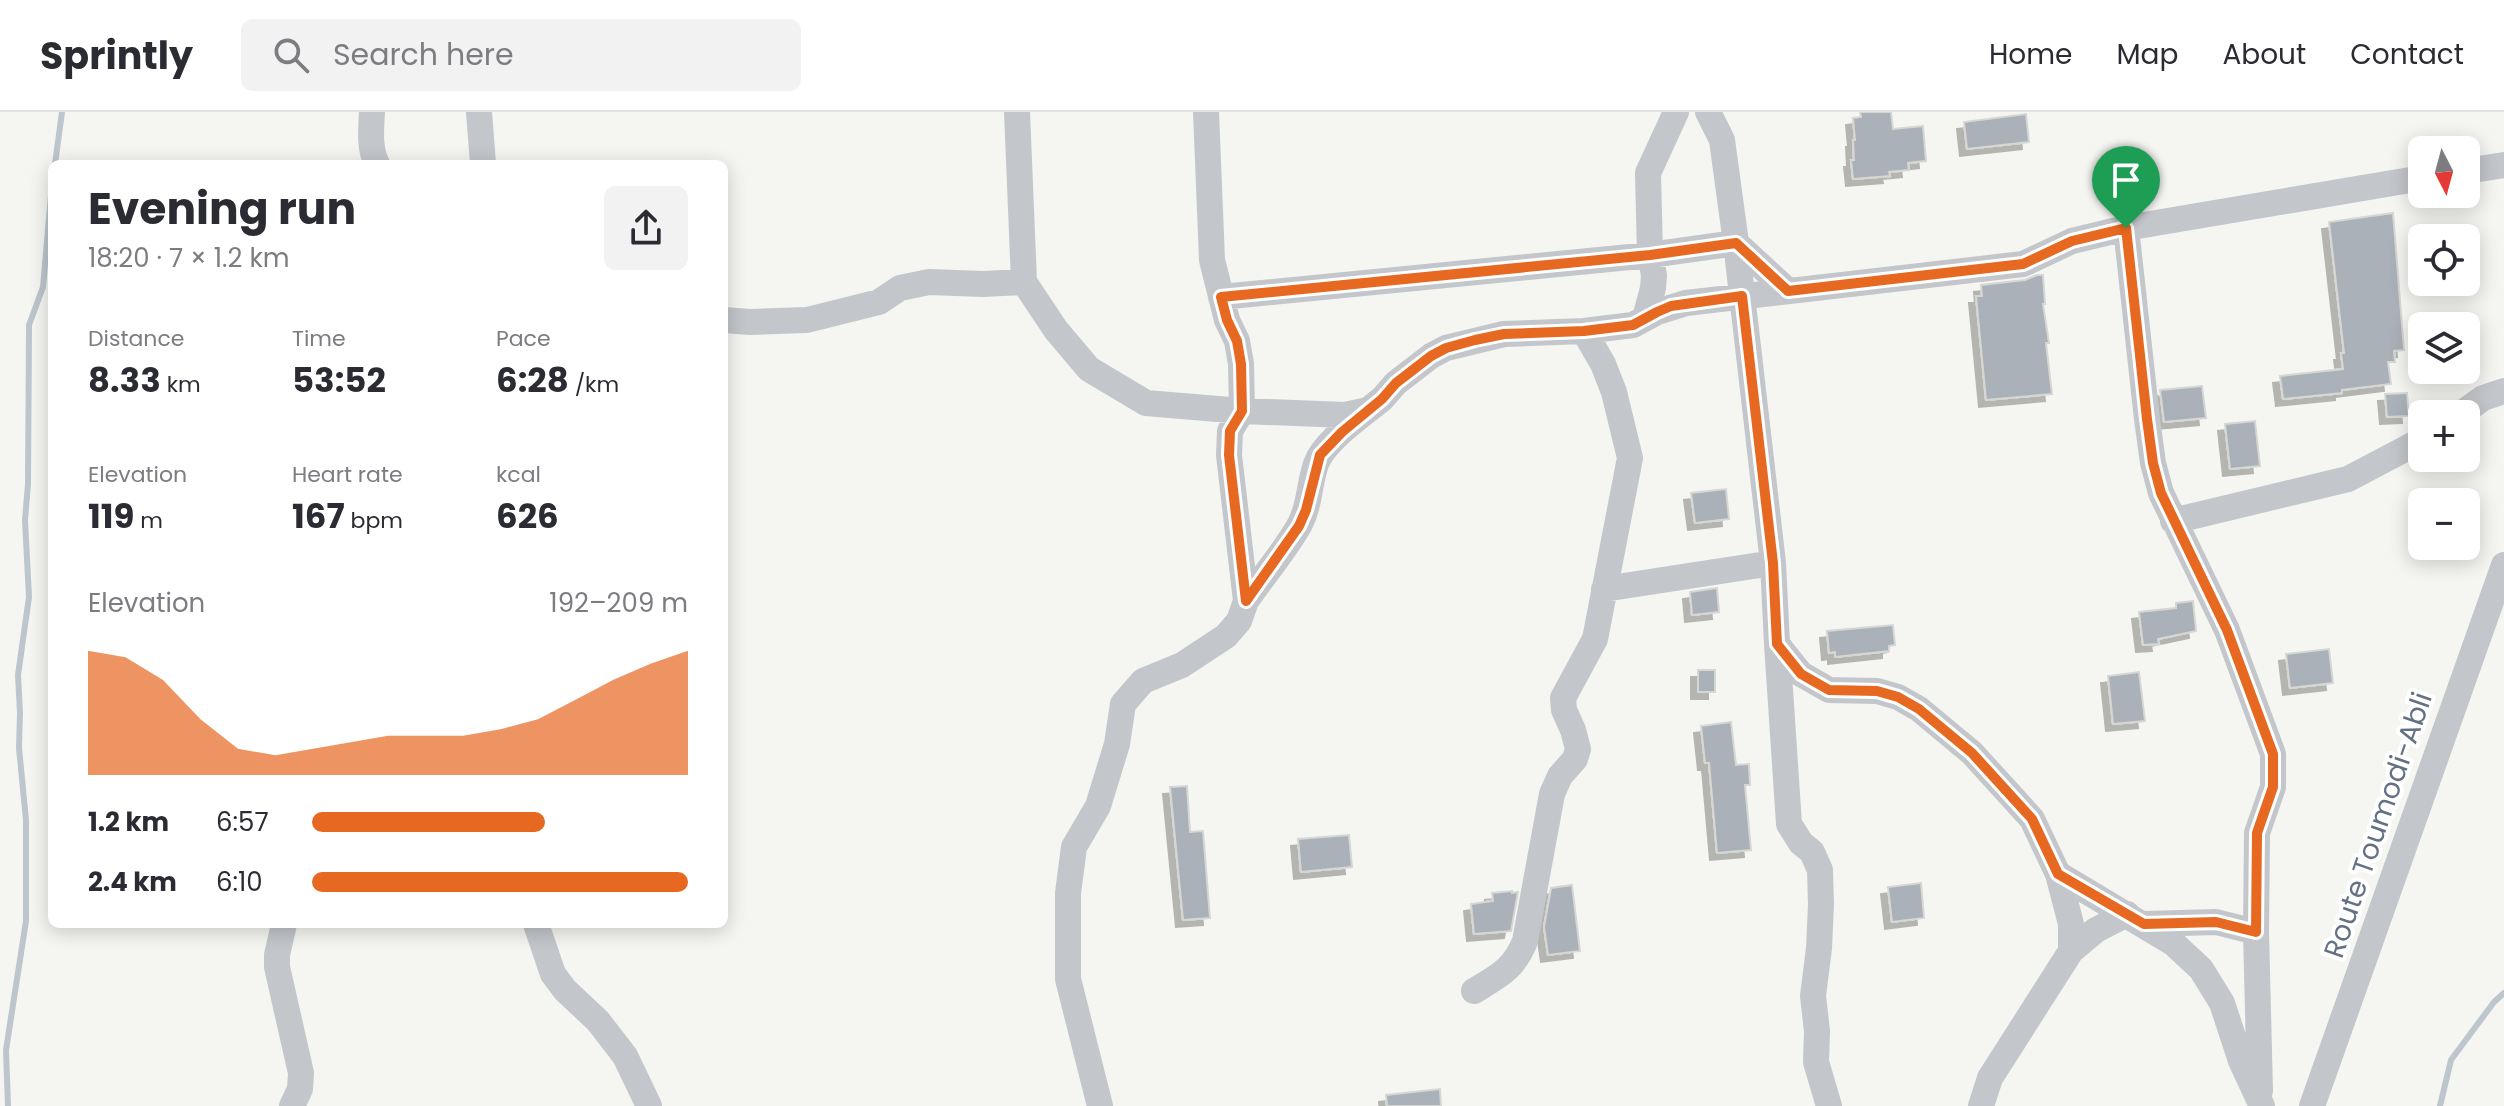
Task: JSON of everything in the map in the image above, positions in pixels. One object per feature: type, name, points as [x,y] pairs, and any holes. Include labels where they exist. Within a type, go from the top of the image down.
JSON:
[{"type":"street","points":[[372,112],[370,136],[376,160]]},
{"type":"street","points":[[479,112],[483,160]]},
{"type":"street","points":[[1017,112],[1024,282],[1056,330],[1089,369],[1146,403],[1345,415],[1368,410]]},
{"type":"street","points":[[1206,112],[1212,260],[1241,364],[1242,411],[1230,431],[1229,455],[1246,601]]},
{"type":"street","points":[[1645,318],[1653,288],[1648,173],[1676,112]]},
{"type":"street","points":[[1708,112],[1722,140],[1773,563],[1789,824],[1801,843],[1812,852],[1820,870],[1819,948],[1813,996],[1817,1031],[1816,1062],[1829,1106]]},
{"type":"street","points":[[2480,169],[2504,165]]},
{"type":"street","points":[[1100,1106],[1068,979],[1068,893],[1074,847],[1098,806],[1117,744],[1123,704],[1143,681],[1182,665],[1226,636],[1239,621],[1246,601],[1299,526],[1320,455],[1396,383],[1431,356],[1446,348],[1504,334],[1584,331],[1633,325],[1657,312],[1686,303],[2023,264],[2072,241],[2126,228],[2408,180]]},
{"type":"street","points":[[2126,228],[2153,463],[2161,493],[2227,630],[2273,754],[2273,787],[2257,833],[2256,932],[2261,1104]]},
{"type":"street","points":[[1221,297],[1650,255],[1736,243]]},
{"type":"street","points":[[1736,243],[1788,291]]},
{"type":"street","points":[[728,320],[807,320],[879,302],[900,288],[929,282],[1024,282]]},
{"type":"street","points":[[1474,991],[1498,977],[1518,959],[1525,941],[1552,794],[1560,776],[1575,759],[1578,749],[1564,710],[1563,698],[1595,639],[1630,458],[1614,392],[1603,364],[1584,331]]},
{"type":"street","points":[[2480,400],[2504,391]]},
{"type":"street","points":[[2173,521],[2348,479],[2408,447]]},
{"type":"street","points":[[1604,589],[1773,563]]},
{"type":"street","name":"Route Toumodi-Abli","points":[[2312,1106],[2504,565]]},
{"type":"street","points":[[1777,644],[1801,674],[1829,690],[1877,691],[1898,697],[1919,709],[1972,753],[2032,819],[2058,874],[2071,924],[2071,951]]},
{"type":"street","points":[[2058,874],[2173,943],[2201,969],[2222,1003],[2241,1061],[2261,1104]]},
{"type":"street","points":[[1981,1106],[1990,1078],[2071,951],[2096,930],[2135,919],[2216,922],[2256,932]]},
{"type":"street","points":[[283,928],[277,967],[301,1073],[300,1089],[292,1106]]},
{"type":"street","points":[[537,928],[553,974],[598,1021],[625,1056],[649,1106]]},
{"type":"building","points":[[1860,112],[1891,112],[1893,129],[1923,126],[1926,161],[1908,163],[1909,170],[1889,172],[1890,176],[1853,179],[1853,118],[1861,117]]},
{"type":"building","points":[[2026,114],[2029,142],[1967,149],[1964,122]]},
{"type":"building","points":[[2393,213],[2404,350],[2394,351],[2395,362],[2388,362],[2391,384],[2283,399],[2280,376],[2343,369],[2341,353],[2344,353],[2329,222]]},
{"type":"building","points":[[2043,275],[2052,394],[1986,400],[1976,296],[1982,296],[1981,285],[2025,280]]},
{"type":"building","points":[[2202,386],[2206,418],[2164,422],[2160,390]]},
{"type":"building","points":[[2407,393],[2408,416],[2387,417],[2385,394]]},
{"type":"building","points":[[2255,421],[2260,466],[2230,469],[2225,424]]},
{"type":"building","points":[[1726,489],[1729,519],[1695,523],[1691,493]]},
{"type":"building","points":[[1717,588],[1719,612],[1692,615],[1690,592]]},
{"type":"building","points":[[2193,601],[2196,631],[2158,639],[2159,644],[2143,645],[2139,612],[2176,608],[2176,603]]},
{"type":"building","points":[[1893,625],[1895,645],[1889,646],[1889,651],[1835,657],[1835,652],[1829,653],[1827,631]]},
{"type":"building","points":[[2329,649],[2333,683],[2290,688],[2286,654]]},
{"type":"building","points":[[1698,670],[1715,670],[1715,692],[1698,692]]},
{"type":"building","points":[[2139,672],[2145,721],[2113,724],[2108,676]]},
{"type":"building","points":[[1731,722],[1736,765],[1749,764],[1750,785],[1745,785],[1751,850],[1717,853],[1709,763],[1705,763],[1701,726]]},
{"type":"building","points":[[1187,786],[1190,832],[1203,831],[1210,918],[1183,920],[1170,787]]},
{"type":"building","points":[[1349,835],[1352,867],[1301,872],[1298,839]]},
{"type":"building","points":[[1921,883],[1924,918],[1892,922],[1888,887]]},
{"type":"building","points":[[1572,885],[1580,951],[1548,955],[1544,927],[1551,888]]},
{"type":"building","points":[[1518,892],[1511,931],[1474,934],[1471,904],[1493,901],[1492,893]]},
{"type":"building","points":[[1440,1089],[1441,1106],[1387,1106],[1386,1095]]},
{"type":"waterway","points":[[56,160],[62,112]]},
{"type":"waterway","points":[[8,1106],[6,1050],[26,921],[26,820],[19,748],[18,675],[29,597],[25,520],[29,325],[43,287],[48,230]]},
{"type":"waterway","points":[[2440,1106],[2451,1060],[2504,993]]},
{"type":"route","points":[[2126,228],[2147,419],[2161,493],[2227,630],[2273,754],[2273,787],[2257,833],[2256,932],[2216,922],[2144,924],[2058,874],[2032,819],[1972,753],[1919,709],[1898,697],[1877,691],[1829,690],[1801,674],[1777,644],[1773,563],[1742,296],[1671,306],[1633,325],[1584,331],[1504,334],[1446,348],[1431,356],[1396,383],[1320,455],[1299,526],[1246,601],[1229,455],[1230,431],[1242,411],[1241,364],[1237,341],[1221,297],[1650,255],[1736,243],[1788,291],[2023,264],[2072,241],[2126,228]]}]
